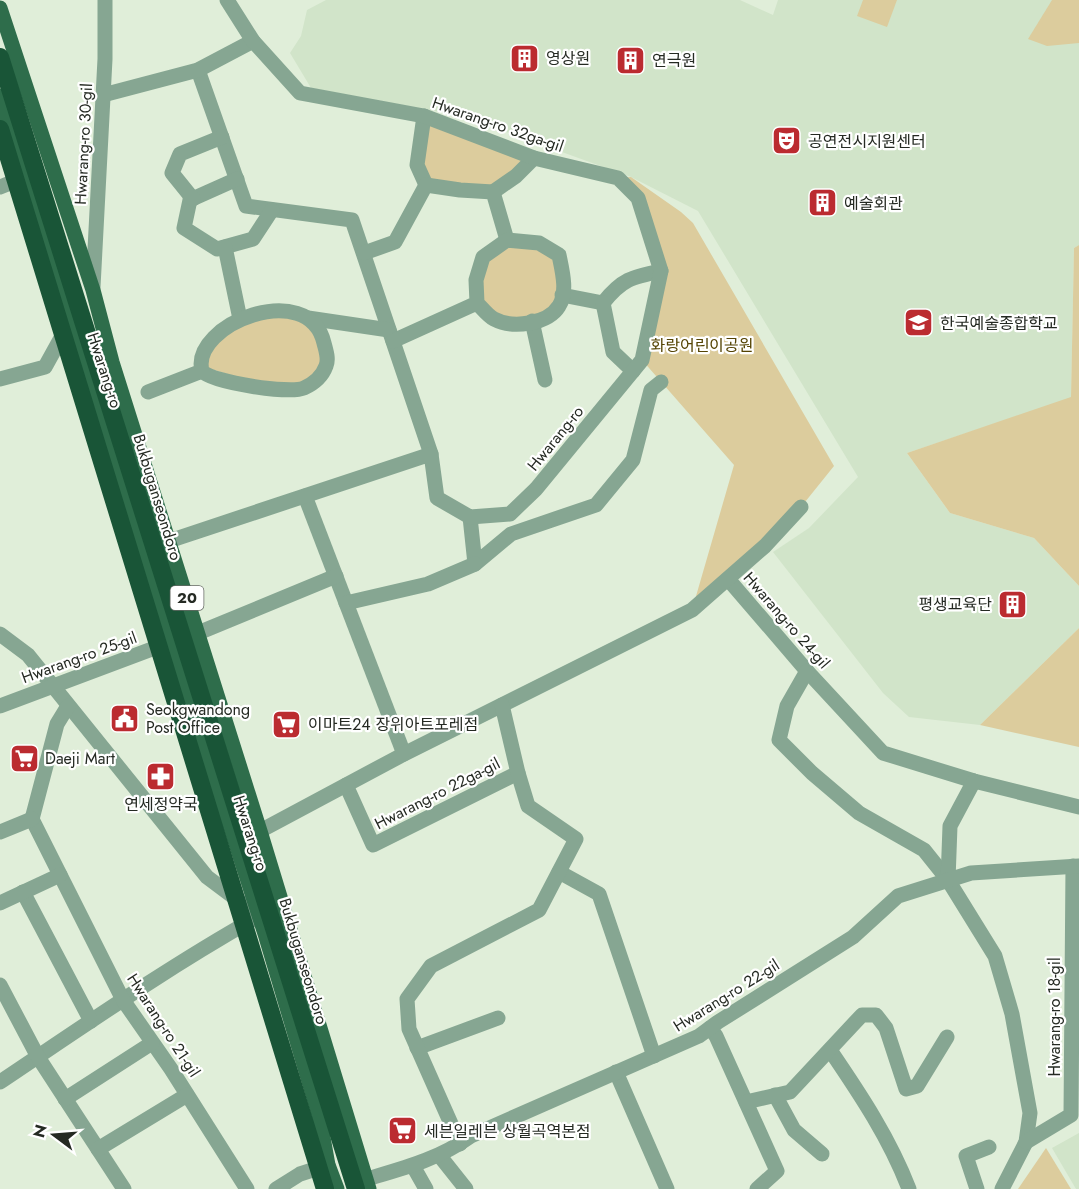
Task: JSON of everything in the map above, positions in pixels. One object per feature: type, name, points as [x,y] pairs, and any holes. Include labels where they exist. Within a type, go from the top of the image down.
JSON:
[{"type":"highway","name":"Bukbuganseondoro","points":[[0,57],[364,1186]]},
{"type":"highway","points":[[0,129],[325,1189]]},
{"type":"main road","name":"Hwarang-ro","points":[[0,8],[93,290],[112,362],[260,831],[347,1118],[364,1186]]},
{"type":"main road","name":"Hwarang-ro","points":[[0,96],[259,916],[319,1115],[328,1165],[337,1189]]},
{"type":"main road","points":[[70,320],[86,332],[99,314]]},
{"type":"main road","points":[[86,370],[92,351],[112,362]]},
{"type":"main road","points":[[319,1115],[334,1123],[347,1118]]},
{"type":"street","name":"Hwarang-ro 30-gil","points":[[93,290],[104,94],[105,0]]},
{"type":"street","name":"Hwarang-ro 32ga-gil","points":[[227,0],[253,41],[300,93],[424,116],[534,158],[618,178],[638,198],[661,271],[642,360],[603,408]]},
{"type":"street","points":[[104,94],[198,70],[253,41]]},
{"type":"street","points":[[198,70],[246,206],[352,220],[431,454],[437,498],[470,517],[475,564]]},
{"type":"street","points":[[424,116],[417,165],[426,185]]},
{"type":"street","points":[[193,199],[172,174],[180,154],[222,137]]},
{"type":"street","points":[[426,185],[493,192],[516,176],[534,158]]},
{"type":"street","points":[[0,187],[26,177]]},
{"type":"street","points":[[237,179],[190,200],[184,228],[217,249],[253,239],[272,210]]},
{"type":"street","points":[[364,254],[395,242],[426,185]]},
{"type":"street","points":[[493,192],[507,240]]},
{"type":"street","points":[[507,240],[539,243],[559,255],[565,281],[562,295],[561,304],[548,318],[515,325],[494,319],[477,303],[476,280],[483,257],[507,240]]},
{"type":"street","points":[[225,247],[240,319]]},
{"type":"street","points":[[633,371],[613,352],[603,303],[615,287],[635,276],[661,271]]},
{"type":"street","points":[[562,295],[603,303]]},
{"type":"street","points":[[304,317],[318,328],[326,351],[326,366],[318,381],[304,388],[279,389],[245,386],[206,376],[202,372],[201,366],[205,350],[221,332],[250,315],[273,310],[289,312],[391,336],[477,303]]},
{"type":"street","points":[[0,379],[45,367],[70,320]]},
{"type":"street","points":[[532,321],[545,380]]},
{"type":"street","points":[[148,392],[202,372]]},
{"type":"street","points":[[346,603],[428,584],[475,564],[511,534],[596,505],[633,460],[651,390],[661,382]]},
{"type":"street","name":"Hwarang-ro","points":[[470,517],[510,514],[536,489],[603,408]]},
{"type":"street","points":[[169,541],[431,454]]},
{"type":"street","points":[[304,496],[404,754]]},
{"type":"street","points":[[728,579],[765,546],[801,507]]},
{"type":"street","points":[[198,633],[336,576]]},
{"type":"street","name":"Hwarang-ro 24-gil","points":[[260,831],[404,754],[692,610],[728,579],[807,671],[883,753],[974,781],[1079,807]]},
{"type":"street","points":[[0,634],[28,655],[207,877],[259,916],[123,1000],[0,1082]]},
{"type":"street","name":"Hwarang-ro 25-gil","points":[[0,706],[171,642]]},
{"type":"street","points":[[807,671],[787,706],[779,740],[812,773],[859,813],[924,850],[948,880]]},
{"type":"street","name":"Hwarang-ro 22ga-gil","points":[[460,1144],[409,1029],[407,999],[431,966],[539,910],[576,839],[528,806],[502,705]]},
{"type":"street","points":[[0,832],[32,819],[57,724],[68,706]]},
{"type":"street","name":"Hwarang-ro 22ga-gil","points":[[346,785],[373,845],[518,772]]},
{"type":"street","points":[[948,880],[950,826],[974,781]]},
{"type":"street","name":"Hwarang-ro 21-gil","points":[[32,819],[123,1000],[247,1189]]},
{"type":"street","name":"Hwarang-ro 22-gil","points":[[364,1186],[439,1155],[471,1136],[699,1036],[853,937],[898,896],[971,873],[1076,866]]},
{"type":"street","name":"Hwarang-ro 18-gil","points":[[1026,1142],[1071,1115],[1076,866]]},
{"type":"street","points":[[559,872],[599,894],[654,1056]]},
{"type":"street","points":[[0,903],[60,875]]},
{"type":"street","name":"Hwarang-ro 18-gil","points":[[948,880],[995,956],[1012,1014],[1030,1113],[1026,1142],[1002,1189]]},
{"type":"street","points":[[23,892],[91,1022]]},
{"type":"street","points":[[0,986],[38,1057],[124,1189]]},
{"type":"street","points":[[746,1102],[790,1092],[862,1015],[876,1015],[886,1028],[906,1089],[916,1086],[947,1037]]},
{"type":"street","points":[[417,1048],[498,1018]]},
{"type":"street","points":[[710,1028],[716,1036],[777,1171],[757,1189]]},
{"type":"street","points":[[65,1099],[152,1043]]},
{"type":"street","points":[[830,1050],[867,1104],[900,1165],[909,1189]]},
{"type":"street","points":[[616,1072],[667,1189]]},
{"type":"street","points":[[98,1149],[187,1095]]},
{"type":"street","points":[[776,1095],[794,1130],[822,1154]]},
{"type":"street","points":[[977,1189],[966,1156],[989,1147]]},
{"type":"street","points":[[439,1155],[466,1189]]},
{"type":"street","points":[[276,1189],[300,1174],[328,1165]]},
{"type":"street","points":[[413,1166],[426,1189]]},
{"type":"shaded area","name":"한국예술종합학교","points":[[326,0],[740,0],[773,15],[778,0],[1079,0],[1079,245],[1074,248],[1071,398],[907,453],[950,513],[1034,538],[1079,586],[1079,628],[980,725],[909,717],[883,693],[773,552],[809,528],[858,477],[698,211],[631,177],[462,116],[311,88],[290,53],[301,36],[307,10]]},
{"type":"shaded area","points":[[1079,1133],[1079,1189],[1076,1189],[1052,1148]]},
{"type":"green space","points":[[863,0],[897,0],[887,27],[857,16]]},
{"type":"green space","points":[[1052,0],[1079,0],[1079,43],[1047,46],[1028,39]]},
{"type":"green space","points":[[424,116],[534,158],[493,192],[426,185],[417,165]]},
{"type":"green space","name":"화랑어린이공원","points":[[631,177],[693,223],[834,466],[801,507],[692,610],[734,465],[642,360],[661,271],[638,198],[618,178]]},
{"type":"green space","points":[[507,240],[559,255],[561,305],[515,325],[477,303],[483,257]]},
{"type":"green space","points":[[1079,245],[1079,586],[1034,538],[950,513],[907,453],[1071,397],[1074,248]]},
{"type":"green space","points":[[266,312],[312,323],[326,351],[318,381],[270,387],[201,366],[221,332]]},
{"type":"green space","points":[[1079,628],[1079,747],[980,725]]},
{"type":"green space","points":[[1046,1148],[1071,1189],[1018,1189]]},
{"type":"place","name":"영상원","points":[[525,58]]},
{"type":"place","name":"연극원","points":[[631,60]]},
{"type":"place","name":"공연전시지원센터","points":[[787,141]]},
{"type":"place","name":"예술회관","points":[[823,203]]},
{"type":"place","name":"한국예술종합학교","points":[[919,323]]},
{"type":"place","name":"평생교육단","points":[[1013,604]]},
{"type":"place","name":"Seokgwandong Post Office","points":[[125,718]]},
{"type":"place","name":"이마트24 장위아트포레점","points":[[287,724]]},
{"type":"place","name":"Daeji Mart","points":[[24,758]]},
{"type":"place","name":"연세정약국","points":[[161,776]]},
{"type":"place","name":"세븐일레븐 상월곡역본점","points":[[403,1131]]}]
